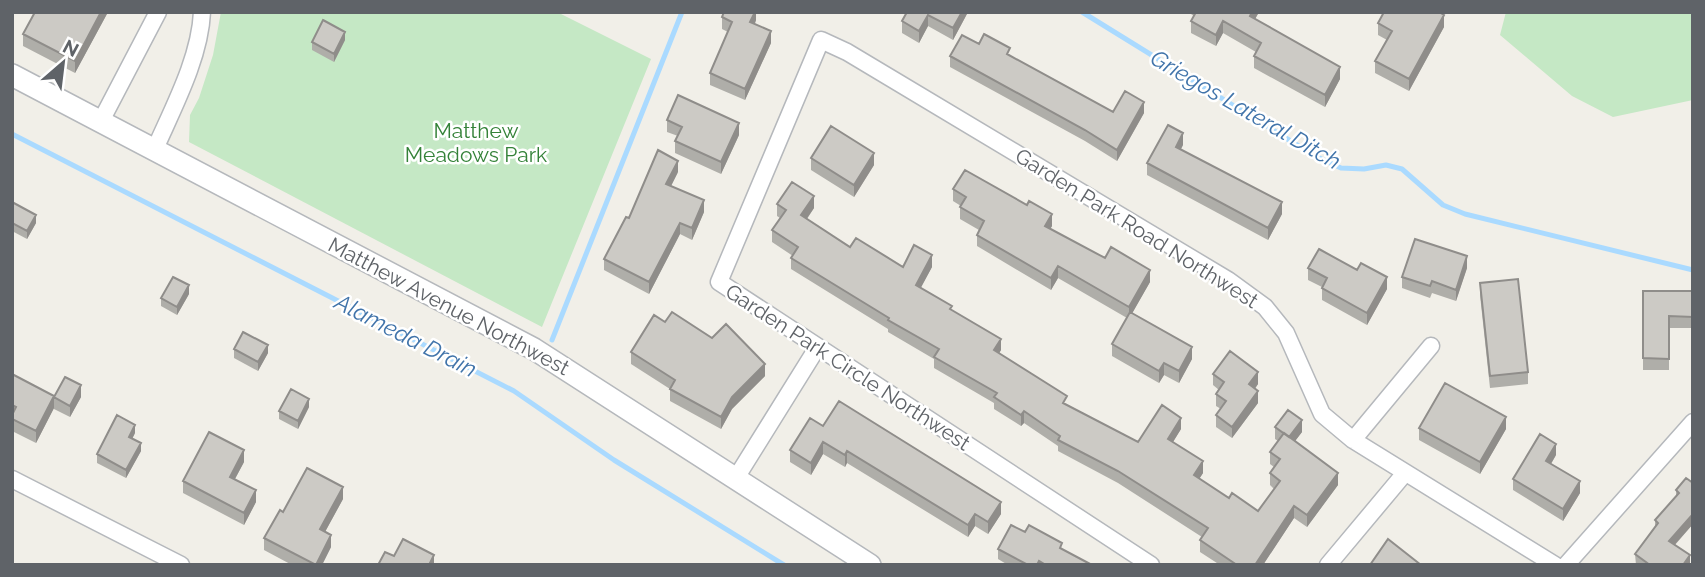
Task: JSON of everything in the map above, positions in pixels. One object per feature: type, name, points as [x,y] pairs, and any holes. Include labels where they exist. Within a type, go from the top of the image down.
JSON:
[{"type":"street","points":[[101,121],[158,12]]},
{"type":"street","points":[[155,149],[201,32],[202,12]]},
{"type":"street","name":"Garden Park Circle Northwest","points":[[847,52],[821,40],[719,282],[1151,565]]},
{"type":"street","name":"Garden Park Road Northwest","points":[[847,52],[1228,280],[1265,307],[1286,333],[1322,414],[1353,440],[1555,565]]},
{"type":"street","name":"Matthew Avenue Northwest","points":[[12,75],[534,349],[870,565]]},
{"type":"street","points":[[1353,440],[1431,346]]},
{"type":"street","points":[[736,478],[817,348]]},
{"type":"street","points":[[1566,565],[1693,422]]},
{"type":"street","points":[[1328,565],[1405,473]]},
{"type":"street","points":[[12,479],[181,565]]},
{"type":"green space","name":"Matthew Meadows Park","points":[[221,12],[557,12],[651,59],[542,327],[189,142],[190,115],[199,98],[213,55]]},
{"type":"green space","points":[[1506,12],[1693,12],[1693,100],[1613,117],[1572,96],[1500,35]]},
{"type":"building","points":[[35,12],[101,12],[75,61],[23,34]]},
{"type":"building","points":[[724,12],[755,12],[750,22],[771,31],[745,89],[710,73],[732,22],[722,17]]},
{"type":"building","points":[[907,12],[962,12],[953,28],[928,15],[919,31],[902,21]]},
{"type":"building","points":[[1196,12],[1252,12],[1250,16],[1340,67],[1325,95],[1254,56],[1261,43],[1223,21],[1216,35],[1191,21]]},
{"type":"building","points":[[1384,12],[1439,12],[1444,15],[1409,79],[1375,61],[1392,31],[1378,23]]},
{"type":"building","points":[[323,20],[345,32],[334,54],[312,42]]},
{"type":"building","points":[[984,34],[1010,48],[1007,54],[1113,112],[1125,91],[1144,102],[1117,150],[950,56],[962,35],[979,44]]},
{"type":"building","points":[[678,95],[739,123],[721,162],[675,141],[682,127],[667,120]]},
{"type":"building","points":[[1168,125],[1183,133],[1176,147],[1282,202],[1268,228],[1147,163]]},
{"type":"building","points":[[831,126],[874,153],[854,185],[811,158]]},
{"type":"building","points":[[658,150],[678,161],[666,184],[704,200],[692,228],[680,223],[649,282],[604,259],[626,217],[629,218]]},
{"type":"building","points":[[965,170],[1027,205],[1029,201],[1052,214],[1045,226],[1105,258],[1111,247],[1150,270],[1129,307],[1058,266],[1051,278],[977,235],[984,221],[960,207],[966,197],[953,189]]},
{"type":"building","points":[[792,182],[814,196],[801,215],[850,247],[856,238],[903,267],[914,245],[932,255],[916,285],[1001,339],[994,350],[1067,396],[1063,403],[1138,442],[1162,405],[1181,418],[1168,439],[1203,461],[1194,475],[1229,498],[1232,493],[1258,511],[1280,481],[1270,473],[1280,459],[1270,452],[1284,433],[1338,473],[1307,515],[1294,506],[1255,565],[1237,565],[1200,540],[1208,528],[1118,471],[1058,440],[1060,436],[1024,411],[1021,415],[994,397],[997,393],[934,357],[939,349],[791,258],[798,247],[772,230],[786,210],[777,204]]},
{"type":"building","points":[[12,202],[36,215],[27,231],[12,223]]},
{"type":"building","points":[[1415,239],[1467,256],[1456,290],[1432,281],[1430,286],[1402,277]]},
{"type":"building","points":[[1319,249],[1357,270],[1361,263],[1387,277],[1367,313],[1322,288],[1327,278],[1308,268]]},
{"type":"building","points":[[173,277],[189,285],[177,307],[161,298]]},
{"type":"building","points":[[1518,279],[1528,372],[1490,376],[1480,283]]},
{"type":"building","points":[[1643,291],[1693,291],[1693,317],[1669,316],[1669,359],[1643,358]]},
{"type":"building","points":[[672,312],[712,338],[726,324],[765,364],[732,397],[721,417],[670,389],[675,380],[631,352],[654,315],[665,322]]},
{"type":"building","points":[[1130,312],[1192,347],[1179,371],[1164,363],[1159,371],[1112,344]]},
{"type":"building","points":[[243,332],[268,345],[258,362],[234,349]]},
{"type":"building","points":[[1230,351],[1258,372],[1249,384],[1258,391],[1232,427],[1216,415],[1226,401],[1216,394],[1224,382],[1213,374]]},
{"type":"building","points":[[12,374],[54,396],[36,431],[12,419],[16,407],[12,405]]},
{"type":"building","points":[[65,377],[81,385],[70,406],[54,397]]},
{"type":"building","points":[[1445,383],[1506,417],[1480,462],[1419,428]]},
{"type":"building","points":[[291,389],[309,399],[298,421],[279,411]]},
{"type":"building","points":[[839,401],[1001,502],[988,522],[975,514],[968,525],[847,451],[845,455],[823,442],[811,463],[790,450],[810,418],[823,426]]},
{"type":"building","points":[[1288,410],[1302,420],[1289,437],[1275,427]]},
{"type":"building","points":[[117,415],[135,425],[129,437],[141,443],[126,470],[97,454]]},
{"type":"building","points":[[209,432],[244,450],[230,477],[256,490],[244,513],[183,481]]},
{"type":"building","points":[[1540,434],[1556,444],[1546,461],[1580,481],[1563,509],[1513,479]]},
{"type":"building","points":[[307,468],[343,487],[320,529],[331,535],[316,565],[264,538],[280,510],[283,512]]},
{"type":"building","points":[[1686,478],[1693,483],[1693,514],[1669,541],[1690,555],[1683,565],[1650,565],[1635,554],[1658,523],[1655,520],[1679,493],[1676,490]]},
{"type":"building","points":[[1011,525],[1025,532],[1029,525],[1062,543],[1060,548],[1092,565],[1046,565],[1039,561],[1037,565],[1028,565],[998,549]]},
{"type":"building","points":[[403,539],[434,555],[429,565],[378,565],[385,552],[394,556]]},
{"type":"building","points":[[1388,539],[1421,565],[1370,565]]},
{"type":"waterway","points":[[552,340],[682,12]]},
{"type":"waterway","name":"Griegos Lateral Ditch","points":[[1082,12],[1315,156],[1341,168],[1364,169],[1386,165],[1402,169],[1443,205],[1465,214],[1693,270]]},
{"type":"waterway","name":"Alameda Drain","points":[[12,134],[514,391],[614,460],[784,565]]}]
